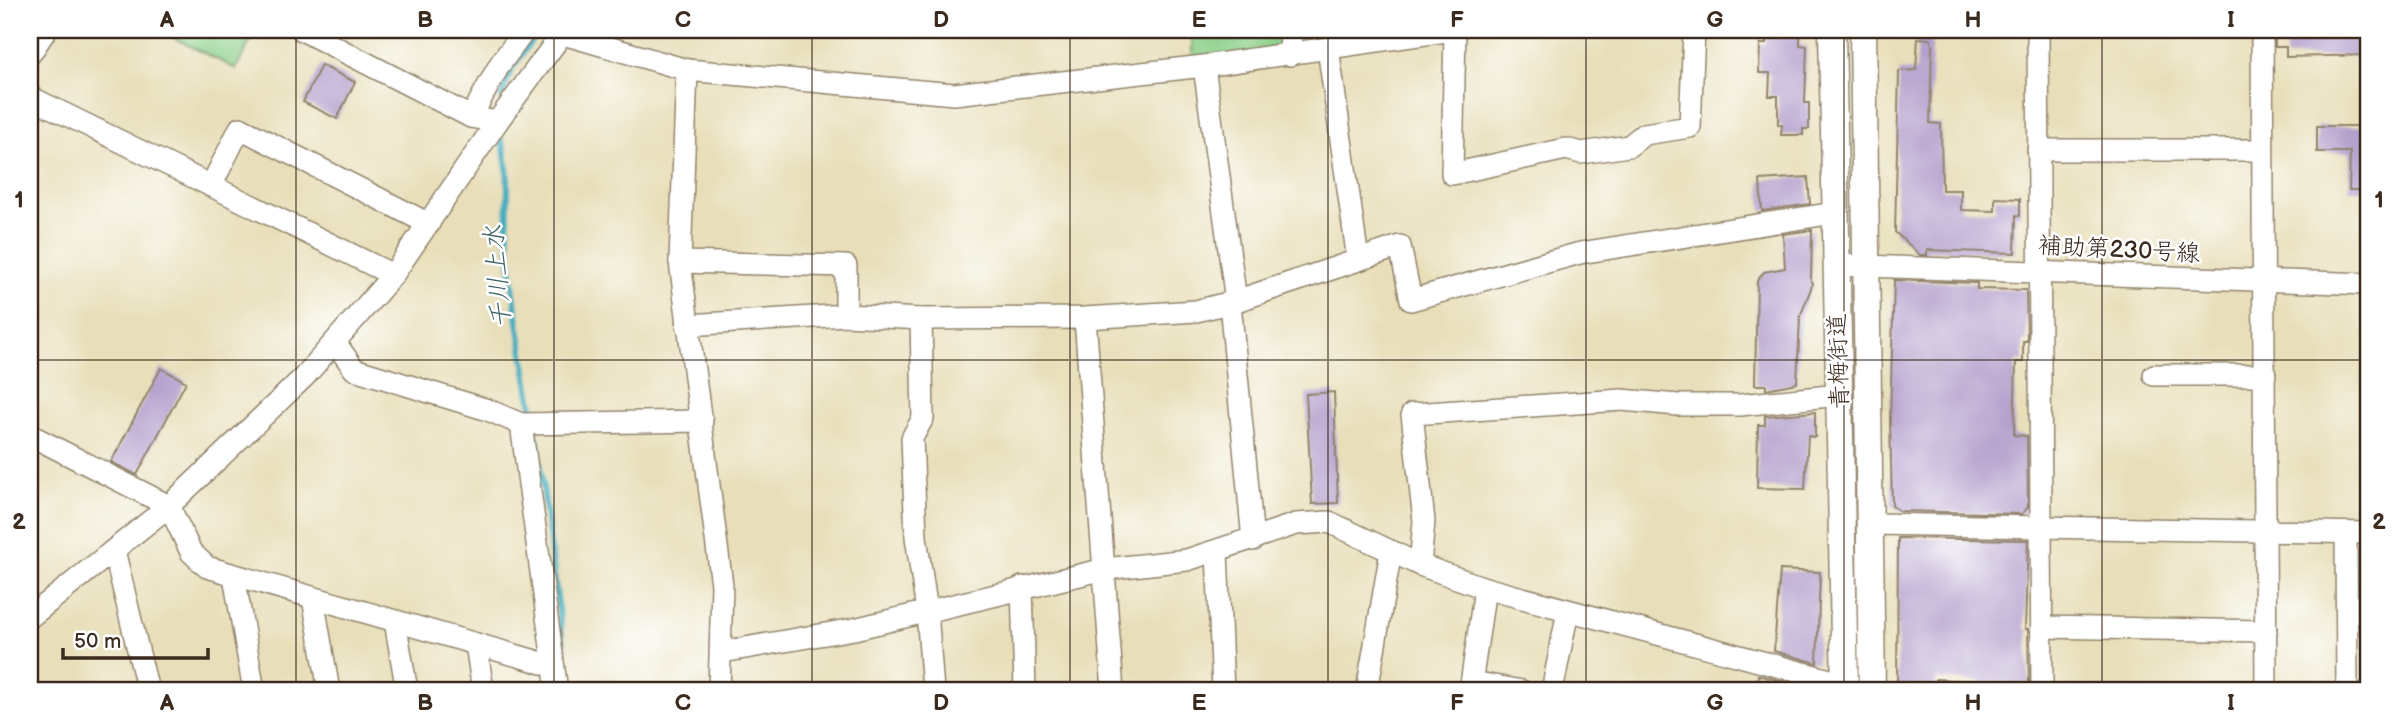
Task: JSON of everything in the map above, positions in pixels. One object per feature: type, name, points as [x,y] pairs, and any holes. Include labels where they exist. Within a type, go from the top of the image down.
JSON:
[{"type":"main road","name":"青梅街道","points":[[1832,30],[1845,687]]},
{"type":"main road","name":"青梅街道","points":[[1864,30],[1872,691]]},
{"type":"street","points":[[30,54],[46,30]]},
{"type":"street","points":[[302,30],[471,117],[497,122]]},
{"type":"street","points":[[471,117],[500,64],[525,30]]},
{"type":"street","points":[[1290,30],[1290,55]]},
{"type":"street","points":[[31,614],[169,506],[304,377],[393,275],[497,122],[564,32],[687,70],[954,94],[1290,55],[1454,30],[1451,174],[1566,149],[1581,153],[1629,146],[1644,134],[1690,127],[1694,30]]},
{"type":"street","points":[[2038,30],[2042,691]]},
{"type":"street","points":[[2262,30],[2266,691]]},
{"type":"street","points":[[1328,48],[1358,260]]},
{"type":"street","points":[[1204,66],[1233,302],[1253,540]]},
{"type":"street","points":[[687,70],[680,262],[722,585],[719,691]]},
{"type":"street","points":[[30,97],[393,275]]},
{"type":"street","points":[[211,186],[240,128],[429,224]]},
{"type":"street","points":[[2038,150],[2262,150]]},
{"type":"street","points":[[687,325],[846,315],[921,319],[1085,318],[1195,311],[1233,302],[1400,246],[1412,300],[1580,253],[1835,213]]},
{"type":"street","points":[[680,262],[846,266],[846,315]]},
{"type":"street","name":"補助第230号線","points":[[1836,265],[2368,284]]},
{"type":"street","points":[[1085,318],[1113,691]]},
{"type":"street","points":[[921,319],[923,418],[912,438],[916,537],[927,611],[933,691]]},
{"type":"street","points":[[335,342],[354,369],[451,398],[521,424],[702,421]]},
{"type":"street","points":[[2154,374],[2265,375]]},
{"type":"street","points":[[1420,565],[1424,521],[1412,414],[1622,400],[1678,405],[1740,405],[1839,395]]},
{"type":"street","points":[[521,424],[557,691]]},
{"type":"street","points":[[30,435],[169,506],[191,552],[207,567],[553,666]]},
{"type":"street","points":[[722,652],[854,629],[1105,569],[1187,560],[1296,524],[1329,522],[1420,565],[1485,588],[1845,687]]},
{"type":"street","points":[[1872,524],[2368,533]]},
{"type":"street","points":[[2346,533],[2347,691]]},
{"type":"street","points":[[114,550],[148,691]]},
{"type":"street","points":[[1367,691],[1391,551]]},
{"type":"street","points":[[1217,552],[1223,691]]},
{"type":"street","points":[[234,576],[254,691]]},
{"type":"street","points":[[1022,587],[1025,691]]},
{"type":"street","points":[[1485,588],[1471,687],[1522,691]]},
{"type":"street","points":[[313,598],[329,691]]},
{"type":"street","points":[[1552,691],[1568,611]]},
{"type":"street","points":[[396,621],[407,691]]},
{"type":"street","points":[[2042,627],[2266,631]]},
{"type":"street","points":[[476,644],[483,691]]},
{"type":"green space","points":[[158,30],[256,30],[236,69]]},
{"type":"green space","points":[[1192,30],[1284,30],[1283,48],[1192,61]]},
{"type":"building","points":[[1766,30],[1800,30],[1800,45],[1807,46],[1805,103],[1809,103],[1809,129],[1803,129],[1803,135],[1781,135],[1782,125],[1778,125],[1778,96],[1769,96],[1770,73],[1759,73],[1760,44],[1766,44]]},
{"type":"building","points":[[2275,30],[2368,30],[2368,55],[2286,57],[2286,47],[2275,47]]},
{"type":"building","points":[[1918,38],[1930,39],[1932,45],[1930,123],[1941,124],[1942,190],[1961,190],[1961,210],[1995,211],[1995,198],[2020,199],[2020,216],[2016,215],[2015,253],[1927,250],[1927,255],[1920,255],[1895,232],[1899,71],[1916,70]]},
{"type":"building","points":[[321,65],[355,82],[337,119],[303,102]]},
{"type":"building","points":[[2317,126],[2368,126],[2368,190],[2349,190],[2350,152],[2317,152]]},
{"type":"building","points":[[1808,177],[1810,204],[1762,211],[1760,180]]},
{"type":"building","points":[[1812,230],[1813,283],[1800,317],[1797,383],[1766,389],[1766,385],[1755,385],[1757,281],[1764,272],[1785,268],[1783,234]]},
{"type":"building","points":[[1894,280],[1977,283],[1977,289],[2026,290],[2027,341],[2023,341],[2023,362],[2016,362],[2014,435],[2027,436],[2028,507],[2022,514],[1900,511],[1892,506],[1890,420]]},
{"type":"building","points":[[161,368],[186,382],[137,475],[111,462]]},
{"type":"building","points":[[1334,392],[1338,503],[1312,504],[1306,394]]},
{"type":"building","points":[[1815,412],[1815,437],[1808,436],[1805,489],[1757,488],[1758,425],[1765,425],[1765,416]]},
{"type":"building","points":[[1898,538],[2028,540],[2025,629],[2028,629],[2029,685],[1936,679],[1935,691],[1897,691]]},
{"type":"building","points":[[1780,570],[1820,572],[1817,663],[1774,651]]},
{"type":"building","points":[[1758,675],[1817,690],[1817,691],[1755,691]]},
{"type":"waterway","name":"千川上水","points":[[501,97],[512,68],[539,30]]},
{"type":"waterway","name":"千川上水","points":[[501,139],[508,175],[508,235],[512,279],[533,411]]},
{"type":"waterway","name":"千川上水","points":[[536,433],[569,691]]}]
